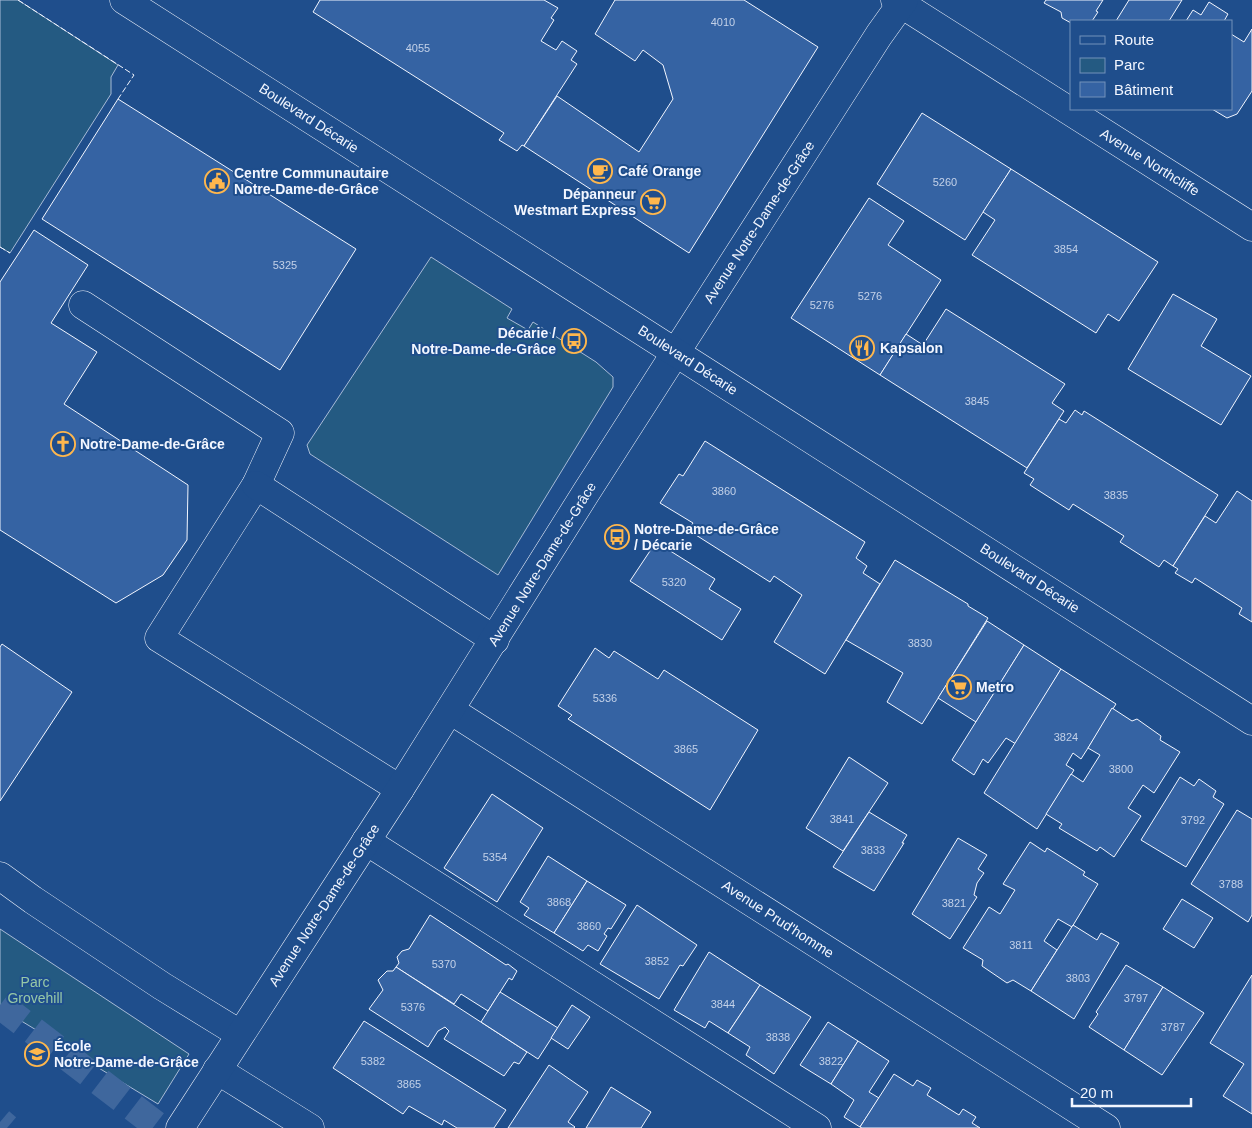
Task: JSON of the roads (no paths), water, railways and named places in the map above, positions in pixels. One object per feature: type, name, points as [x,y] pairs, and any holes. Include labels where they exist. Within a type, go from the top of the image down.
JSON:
[{"type":"street","name":"Boulevard Décarie","points":[[124,0],[1252,721]]},
{"type":"street","name":"Avenue Notre-Dame-de-Grâce","points":[[180,1128],[400,789],[587,491],[900,1]]},
{"type":"street","name":"Avenue Northcliffe","points":[[900,1],[1252,227]]},
{"type":"street","points":[[83,306],[280,432],[256,485],[159,638],[400,789]]},
{"type":"street","points":[[256,485],[495,640]]},
{"type":"street","name":"Avenue Prud'homme","points":[[450,710],[1106,1128]]},
{"type":"street","points":[[366,842],[817,1128]]},
{"type":"street","points":[[0,876],[162,986],[240,1034]]},
{"type":"street","points":[[217,1070],[310,1128]]},
{"type":"tunnel","points":[[0,1005],[160,1128]]},
{"type":"tunnel","points":[[0,1122],[7,1128]]},
{"type":"place","name":"Café Orange","points":[[600,171]]},
{"type":"place","name":"Centre Communautaire Notre-Dame-de-Grâce","points":[[217,181]]},
{"type":"place","name":"Dépanneur Westmart Express","points":[[653,202]]},
{"type":"place","name":"Décarie / Notre-Dame-de-Grâce","points":[[574,341]]},
{"type":"place","name":"Kapsalon","points":[[862,348]]},
{"type":"place","name":"Notre-Dame-de-Grâce","points":[[63,444]]},
{"type":"place","name":"Notre-Dame-de-Grâce / Décarie","points":[[617,537]]},
{"type":"place","name":"Metro","points":[[959,687]]},
{"type":"place","name":"École Notre-Dame-de-Grâce","points":[[37,1054]]},
{"type":"park label","name":"Parc Grovehill","points":[[35,990]]}]
